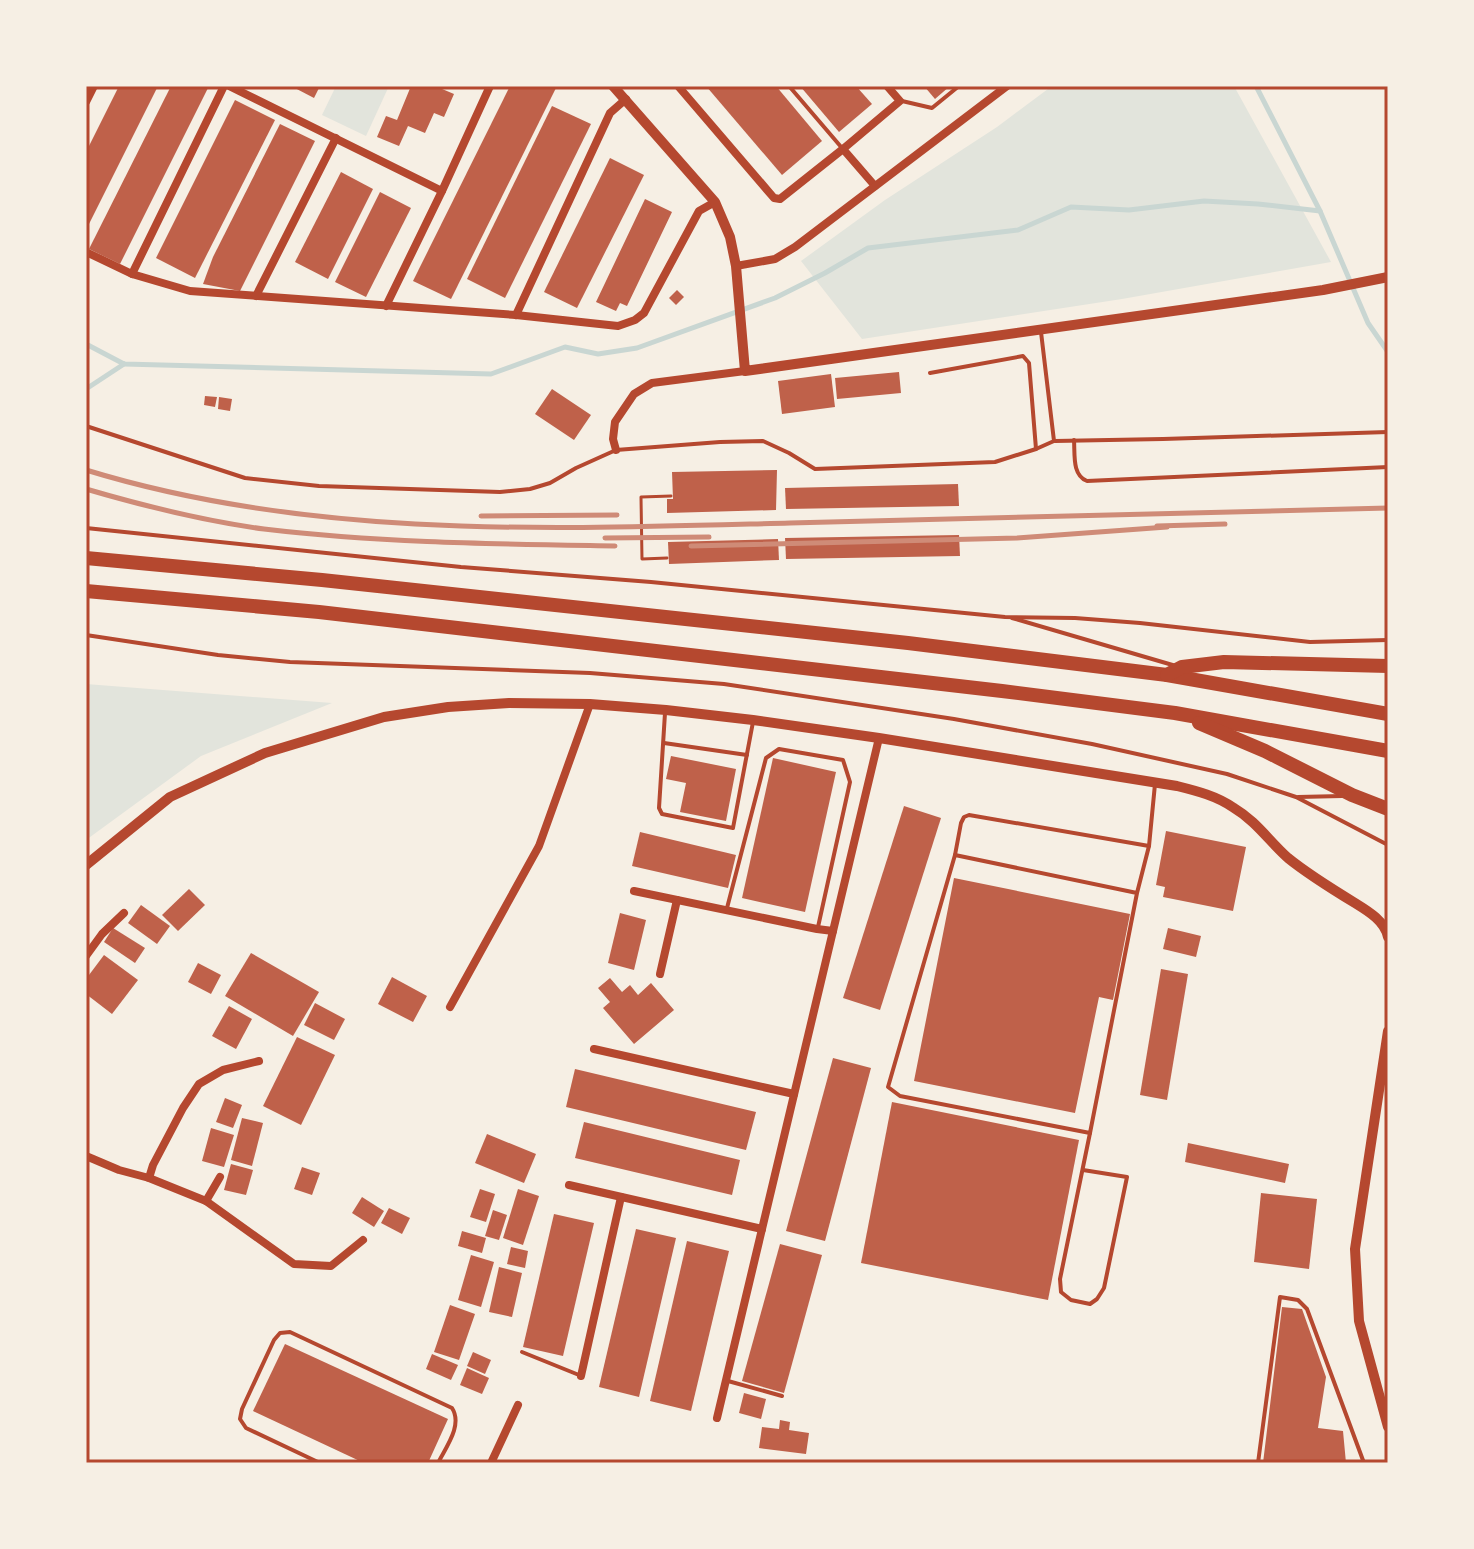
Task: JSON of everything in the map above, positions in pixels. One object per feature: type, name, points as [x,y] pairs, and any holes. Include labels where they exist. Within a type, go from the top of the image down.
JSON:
[{"type":"highway","points":[[86,558],[354,583],[892,641],[1167,675],[1388,714]]},
{"type":"highway","points":[[86,591],[319,612],[986,689],[1175,713],[1388,751]]},
{"type":"highway","points":[[1167,675],[1182,667],[1224,662],[1388,666]]},
{"type":"highway","points":[[1175,713],[1388,809]]},
{"type":"street","points":[[86,102],[94,86]]},
{"type":"street","points":[[132,274],[227,86],[442,191]]},
{"type":"street","points":[[386,306],[490,86]]},
{"type":"street","points":[[613,86],[715,202],[730,237],[736,266],[745,371]]},
{"type":"street","points":[[678,86],[774,198],[780,199],[900,101],[887,86]]},
{"type":"street","points":[[736,266],[775,259],[795,247],[1007,86]]},
{"type":"street","points":[[516,315],[610,113],[626,99]]},
{"type":"street","points":[[256,296],[336,138]]},
{"type":"street","points":[[843,149],[875,186]]},
{"type":"street","points":[[86,252],[132,274],[190,291],[516,315],[618,326],[644,313],[699,211],[715,202]]},
{"type":"street","points":[[616,450],[613,439],[615,422],[634,394],[652,383],[1323,290],[1384,278]]},
{"type":"street","points":[[86,865],[170,797],[265,753],[317,736],[384,717],[448,707],[509,703],[590,704],[753,720],[879,738],[1177,786],[1209,795],[1233,806],[1254,822],[1287,857],[1386,927],[1388,937]]},
{"type":"street","points":[[450,1007],[539,846],[590,704]]},
{"type":"street","points":[[717,1418],[879,738]]},
{"type":"street","points":[[634,891],[833,931]]},
{"type":"street","points":[[660,974],[677,900]]},
{"type":"street","points":[[86,956],[102,934],[124,913]]},
{"type":"street","points":[[1387,1420],[1359,1321],[1355,1249],[1388,1031]]},
{"type":"street","points":[[594,1049],[794,1094]]},
{"type":"street","points":[[149,1178],[183,1108],[199,1084],[223,1070],[259,1061]]},
{"type":"street","points":[[86,1156],[206,1201],[294,1264],[331,1266],[363,1240]]},
{"type":"street","points":[[206,1201],[220,1177]]},
{"type":"street","points":[[569,1185],[762,1229]]},
{"type":"street","points":[[581,1376],[621,1197]]},
{"type":"street","points":[[491,1463],[518,1405]]},
{"type":"lane","points":[[789,86],[843,149]]},
{"type":"lane","points":[[900,101],[932,108],[959,86]]},
{"type":"lane","points":[[1041,330],[1054,441]]},
{"type":"lane","points":[[930,373],[1023,356],[1029,363],[1036,449]]},
{"type":"lane","points":[[86,426],[245,478],[319,486],[500,492],[550,483],[616,450],[720,442],[763,441],[815,469],[995,462],[1054,441],[1388,432]]},
{"type":"lane","points":[[1074,440],[1077,474],[1087,481],[1388,467]]},
{"type":"lane","points":[[86,528],[461,567],[666,583],[1005,617],[1114,621],[1310,642],[1388,640]]},
{"type":"lane","points":[[1005,617],[1182,667]]},
{"type":"lane","points":[[86,635],[218,655],[290,662],[590,673],[724,684],[954,719],[1092,744],[1227,774],[1296,797],[1388,845]]},
{"type":"lane","points":[[666,710],[659,808],[662,814],[733,828],[753,720]]},
{"type":"lane","points":[[664,743],[747,755]]},
{"type":"lane","points":[[726,910],[766,758],[779,749],[843,760],[850,782],[817,929]]},
{"type":"lane","points":[[1083,1170],[1127,1177],[1104,1288],[1090,1304],[1071,1300],[1061,1292],[1060,1279],[1149,846],[1155,783]]},
{"type":"lane","points":[[1296,797],[1352,795]]},
{"type":"lane","points":[[1090,1133],[900,1096],[888,1087],[964,817],[969,815],[1149,846]]},
{"type":"lane","points":[[955,855],[1137,893]]},
{"type":"lane","points":[[1258,1463],[1280,1297],[1298,1300],[1307,1309],[1364,1463]]},
{"type":"lane","points":[[320,1463],[246,1428],[240,1419],[274,1340],[280,1333],[290,1332],[452,1408],[457,1424],[438,1463]]},
{"type":"lane","points":[[522,1352],[581,1376]]},
{"type":"lane","points":[[726,1381],[782,1396]]},
{"type":"path","points":[[667,558],[642,559],[641,497],[671,496]]},
{"type":"shaded area","points":[[336,86],[389,86],[366,136],[322,115]]},
{"type":"shaded area","points":[[1052,86],[1234,86],[1331,262],[1122,299],[862,339],[801,261]]},
{"type":"shaded area","points":[[86,684],[332,703],[201,756],[86,840]]},
{"type":"building","points":[[119,86],[158,86],[86,230],[86,152]]},
{"type":"building","points":[[171,86],[209,86],[120,264],[89,249]]},
{"type":"building","points":[[291,86],[320,86],[314,98]]},
{"type":"building","points":[[411,86],[435,86],[454,94],[444,117],[434,113],[425,133],[408,126],[399,146],[377,137],[386,116],[397,120]]},
{"type":"building","points":[[510,86],[557,86],[451,299],[413,281]]},
{"type":"building","points":[[706,86],[776,86],[822,141],[782,175]]},
{"type":"building","points":[[800,86],[856,86],[872,104],[839,132]]},
{"type":"building","points":[[924,86],[950,86],[935,99]]},
{"type":"building","points":[[235,100],[275,120],[195,278],[156,258]]},
{"type":"building","points":[[552,106],[591,124],[505,298],[467,279]]},
{"type":"building","points":[[280,124],[315,141],[240,291],[203,284],[213,257]]},
{"type":"building","points":[[610,158],[644,175],[577,308],[544,292]]},
{"type":"building","points":[[341,172],[373,189],[328,279],[295,262]]},
{"type":"building","points":[[380,192],[411,208],[366,297],[335,282]]},
{"type":"building","points":[[645,199],[672,212],[627,306],[620,303],[616,311],[596,302]]},
{"type":"building","points":[[677,290],[684,297],[676,305],[669,298]]},
{"type":"building","points":[[899,372],[901,393],[837,399],[835,378]]},
{"type":"building","points":[[831,374],[835,407],[782,414],[778,381]]},
{"type":"building","points":[[552,389],[591,415],[574,440],[535,414]]},
{"type":"building","points":[[205,396],[217,397],[215,407],[204,405]]},
{"type":"building","points":[[219,397],[232,399],[230,411],[218,409]]},
{"type":"building","points":[[777,470],[776,510],[667,513],[667,499],[673,499],[672,472]]},
{"type":"building","points":[[958,484],[959,506],[786,509],[785,488]]},
{"type":"building","points":[[959,535],[960,556],[786,559],[785,538]]},
{"type":"building","points":[[778,539],[779,560],[669,564],[668,542]]},
{"type":"building","points":[[671,756],[736,769],[726,821],[680,812],[686,783],[666,779]]},
{"type":"building","points":[[773,758],[836,772],[805,912],[742,898]]},
{"type":"building","points":[[904,806],[941,818],[880,1010],[843,998]]},
{"type":"building","points":[[1166,831],[1246,847],[1233,911],[1163,897],[1165,887],[1156,885]]},
{"type":"building","points":[[640,832],[736,855],[728,888],[632,866]]},
{"type":"building","points":[[954,878],[1130,914],[1113,1000],[1099,997],[1075,1113],[914,1081]]},
{"type":"building","points":[[189,889],[205,905],[178,931],[162,915]]},
{"type":"building","points":[[141,905],[170,926],[157,944],[128,923]]},
{"type":"building","points":[[620,913],[646,920],[634,970],[608,963]]},
{"type":"building","points":[[113,928],[145,948],[135,963],[104,942]]},
{"type":"building","points":[[1168,928],[1201,936],[1196,957],[1163,949]]},
{"type":"building","points":[[251,953],[319,992],[293,1036],[225,996]]},
{"type":"building","points":[[104,955],[138,980],[112,1014],[86,994],[86,979]]},
{"type":"building","points":[[198,963],[221,975],[211,994],[188,982]]},
{"type":"building","points":[[1161,969],[1188,974],[1167,1100],[1140,1095]]},
{"type":"building","points":[[392,977],[427,996],[413,1022],[378,1004]]},
{"type":"building","points":[[610,978],[622,992],[630,985],[638,995],[651,983],[674,1010],[634,1044],[603,1008],[610,1002],[598,988]]},
{"type":"building","points":[[315,1003],[345,1019],[334,1040],[304,1025]]},
{"type":"building","points":[[229,1006],[252,1019],[236,1049],[212,1036]]},
{"type":"building","points":[[297,1037],[335,1055],[301,1125],[263,1106]]},
{"type":"building","points":[[833,1058],[871,1068],[825,1241],[786,1231]]},
{"type":"building","points":[[575,1069],[756,1112],[746,1150],[566,1107]]},
{"type":"building","points":[[225,1098],[242,1105],[233,1128],[216,1122]]},
{"type":"building","points":[[892,1102],[1079,1140],[1048,1300],[861,1263]]},
{"type":"building","points":[[242,1118],[263,1123],[252,1166],[231,1160]]},
{"type":"building","points":[[584,1122],[740,1160],[732,1195],[575,1158]]},
{"type":"building","points":[[211,1128],[234,1135],[224,1167],[202,1161]]},
{"type":"building","points":[[487,1134],[536,1154],[524,1183],[475,1163]]},
{"type":"building","points":[[1188,1143],[1289,1164],[1285,1183],[1185,1162]]},
{"type":"building","points":[[231,1164],[253,1170],[246,1195],[224,1190]]},
{"type":"building","points":[[302,1167],[320,1173],[312,1195],[294,1189]]},
{"type":"building","points":[[480,1189],[495,1194],[486,1222],[470,1217]]},
{"type":"building","points":[[518,1189],[539,1196],[523,1245],[503,1238]]},
{"type":"building","points":[[1261,1193],[1317,1199],[1309,1269],[1254,1262]]},
{"type":"building","points":[[362,1197],[384,1211],[374,1227],[352,1213]]},
{"type":"building","points":[[389,1208],[410,1218],[402,1234],[381,1223]]},
{"type":"building","points":[[493,1210],[507,1215],[499,1240],[485,1236]]},
{"type":"building","points":[[554,1214],[594,1223],[563,1356],[523,1347]]},
{"type":"building","points":[[636,1229],[676,1238],[639,1397],[599,1387]]},
{"type":"building","points":[[462,1231],[486,1238],[482,1253],[458,1246]]},
{"type":"building","points":[[687,1241],[729,1251],[691,1411],[650,1401]]},
{"type":"building","points":[[780,1244],[822,1255],[784,1393],[742,1381]]},
{"type":"building","points":[[511,1247],[528,1251],[525,1268],[507,1264]]},
{"type":"building","points":[[471,1255],[494,1262],[481,1307],[458,1300]]},
{"type":"building","points":[[499,1267],[522,1273],[512,1317],[489,1312]]},
{"type":"building","points":[[450,1305],[475,1314],[459,1360],[434,1352]]},
{"type":"building","points":[[1282,1307],[1302,1309],[1326,1377],[1318,1428],[1343,1431],[1346,1463],[1263,1463]]},
{"type":"building","points":[[285,1344],[448,1419],[428,1463],[364,1463],[253,1411]]},
{"type":"building","points":[[473,1352],[491,1360],[485,1374],[467,1366]]},
{"type":"building","points":[[432,1354],[458,1365],[451,1380],[426,1369]]},
{"type":"building","points":[[467,1368],[489,1378],[482,1394],[460,1385]]},
{"type":"building","points":[[744,1393],[766,1399],[761,1419],[739,1413]]},
{"type":"building","points":[[780,1420],[790,1422],[789,1430],[809,1433],[806,1454],[759,1448],[762,1427],[779,1429]]},
{"type":"waterway","points":[[1256,86],[1320,211],[1368,323],[1388,352]]},
{"type":"waterway","points":[[86,344],[124,364],[491,374],[565,347],[598,354],[637,348],[775,298],[868,248],[1018,230],[1071,207],[1129,210],[1204,201],[1320,211]]},
{"type":"waterway","points":[[86,389],[124,364]]},
{"type":"railway","points":[[86,470],[172,493],[259,509],[435,525],[613,527],[1388,508]]},
{"type":"railway","points":[[86,489],[219,522],[308,534],[396,540],[615,546]]},
{"type":"railway","points":[[481,516],[617,515]]},
{"type":"railway","points":[[1157,526],[1225,524]]},
{"type":"railway","points":[[691,546],[1017,538],[1167,527]]},
{"type":"railway","points":[[605,538],[709,537]]}]
